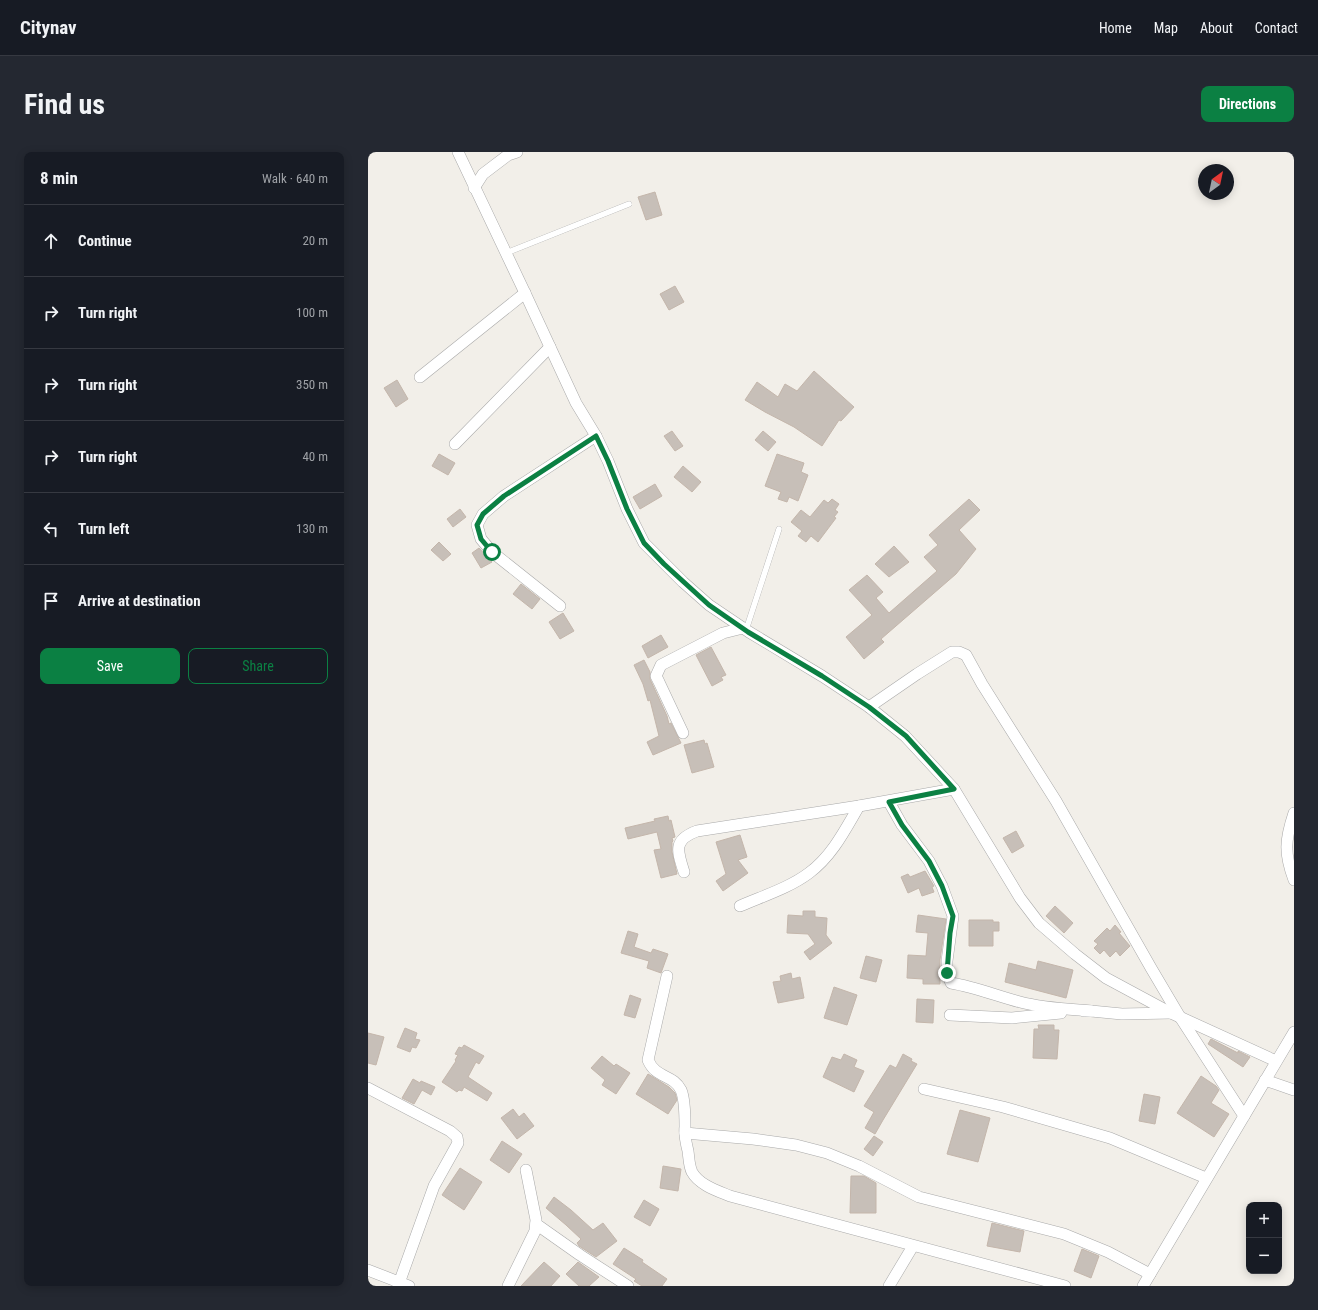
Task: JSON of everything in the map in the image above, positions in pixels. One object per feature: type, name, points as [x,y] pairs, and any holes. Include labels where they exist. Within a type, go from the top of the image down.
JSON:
[{"type":"street","points":[[458,152],[576,403],[596,436],[608,461],[627,509],[644,543],[683,582],[709,605],[869,707],[906,736],[954,789],[1020,898],[1039,923],[1074,954],[1106,978],[1176,1015],[1276,1061]]},
{"type":"street","points":[[474,188],[483,174],[508,155],[517,152]]},
{"type":"street","points":[[420,377],[525,293]]},
{"type":"street","points":[[455,444],[550,347]]},
{"type":"street","points":[[560,606],[492,552],[481,539],[477,525],[483,514],[504,496],[596,436]]},
{"type":"street","points":[[683,733],[656,676],[658,670],[661,665],[673,658],[723,634],[745,629]]},
{"type":"street","points":[[869,707],[952,652],[959,652],[966,655],[982,684],[1056,801],[1176,1015],[1244,1116]]},
{"type":"street","points":[[684,872],[679,854],[679,844],[686,835],[697,831],[889,802],[954,789]]},
{"type":"street","points":[[889,802],[902,825],[929,861],[942,886],[953,916],[947,961],[947,973],[951,983],[1020,1002],[1041,1006],[1122,1014],[1176,1015]]},
{"type":"street","points":[[740,906],[797,880],[810,872],[824,859],[841,838],[859,806]]},
{"type":"street","points":[[1294,813],[1287,837],[1286,856],[1294,880]]},
{"type":"street","points":[[667,976],[648,1060],[654,1071],[672,1080],[678,1085],[682,1092],[685,1133],[692,1172],[700,1181],[730,1196],[1065,1286]]},
{"type":"street","points":[[950,1015],[1012,1018],[1091,1011]]},
{"type":"street","points":[[1143,1286],[1294,1032]]},
{"type":"street","points":[[1265,1080],[1294,1090]]},
{"type":"street","points":[[368,1088],[450,1131],[457,1138],[458,1143],[434,1186],[402,1285],[368,1270]]},
{"type":"street","points":[[924,1089],[1003,1107],[1110,1138],[1206,1178]]},
{"type":"street","points":[[685,1133],[753,1139],[796,1145],[827,1154],[859,1166],[919,1197],[1064,1234],[1108,1252],[1150,1274]]},
{"type":"street","points":[[508,1286],[532,1238],[536,1224],[526,1170]]},
{"type":"street","points":[[536,1224],[628,1286]]},
{"type":"street","points":[[889,1286],[913,1246]]},
{"type":"lane","points":[[506,253],[629,204]]},
{"type":"lane","points":[[745,629],[779,529]]},
{"type":"building","points":[[655,192],[662,215],[646,220],[638,197]]},
{"type":"building","points":[[675,286],[684,302],[669,310],[660,294]]},
{"type":"building","points":[[814,371],[854,407],[841,421],[839,420],[822,446],[794,427],[745,400],[757,382],[778,397],[785,384],[797,391]]},
{"type":"building","points":[[397,380],[408,399],[396,407],[384,388]]},
{"type":"building","points":[[672,431],[683,446],[675,451],[664,436]]},
{"type":"building","points":[[763,431],[776,442],[768,451],[755,440]]},
{"type":"building","points":[[439,454],[455,463],[448,475],[432,466]]},
{"type":"building","points":[[777,454],[804,463],[801,472],[808,475],[798,501],[789,497],[787,502],[778,499],[781,492],[765,486]]},
{"type":"building","points":[[683,466],[701,482],[692,492],[674,477]]},
{"type":"building","points":[[655,484],[662,496],[640,509],[633,497]]},
{"type":"building","points":[[832,499],[839,504],[835,510],[838,512],[834,517],[836,518],[818,542],[811,536],[806,542],[798,536],[802,531],[791,522],[801,510],[810,517],[824,500],[828,503]]},
{"type":"building","points":[[969,499],[980,510],[959,530],[976,549],[956,574],[881,639],[884,642],[864,659],[846,637],[872,615],[849,590],[867,575],[883,592],[876,598],[889,613],[937,571],[924,557],[938,545],[929,535]]},
{"type":"building","points":[[460,509],[466,517],[453,527],[447,519]]},
{"type":"building","points":[[439,542],[451,554],[443,561],[431,550]]},
{"type":"building","points":[[894,546],[909,562],[889,577],[875,564]]},
{"type":"building","points":[[479,548],[492,562],[481,568],[472,553]]},
{"type":"building","points":[[521,584],[540,599],[532,609],[513,594]]},
{"type":"building","points":[[563,613],[574,631],[560,639],[549,622]]},
{"type":"building","points":[[661,635],[668,647],[648,658],[642,646]]},
{"type":"building","points":[[711,647],[726,675],[721,677],[723,680],[712,686],[696,655]]},
{"type":"building","points":[[644,660],[650,672],[650,679],[667,716],[669,724],[671,723],[681,743],[653,755],[647,742],[659,736],[650,700],[648,701],[643,684],[634,665]]},
{"type":"building","points":[[704,740],[705,744],[707,743],[714,767],[692,773],[684,745]]},
{"type":"building","points":[[668,816],[669,821],[671,820],[675,837],[672,838],[672,852],[677,874],[661,878],[654,850],[661,849],[657,832],[628,839],[625,828],[655,821],[654,819]]},
{"type":"building","points":[[1016,831],[1024,846],[1012,853],[1003,838]]},
{"type":"building","points":[[740,835],[747,857],[738,860],[748,873],[723,891],[716,881],[726,874],[716,842]]},
{"type":"building","points":[[925,871],[934,886],[932,887],[934,892],[922,896],[919,888],[908,893],[901,877],[908,874],[910,877]]},
{"type":"building","points":[[1055,906],[1073,923],[1064,933],[1046,916]]},
{"type":"building","points":[[803,911],[815,911],[815,917],[827,918],[826,935],[832,943],[810,960],[804,952],[815,944],[808,934],[787,933],[788,915],[803,916]]},
{"type":"building","points":[[918,915],[946,919],[940,960],[940,984],[923,984],[923,979],[907,978],[908,955],[926,956],[928,933],[916,932]]},
{"type":"building","points":[[969,920],[993,920],[993,922],[999,922],[999,931],[993,931],[993,946],[969,946]]},
{"type":"building","points":[[1115,925],[1121,932],[1119,933],[1130,946],[1120,956],[1116,951],[1110,957],[1104,950],[1100,954],[1094,948],[1098,944],[1094,941],[1107,928],[1110,931]]},
{"type":"building","points":[[628,931],[638,934],[634,947],[651,953],[653,949],[668,954],[661,973],[647,968],[649,961],[621,953]]},
{"type":"building","points":[[866,956],[882,960],[876,982],[860,978]]},
{"type":"building","points":[[1038,961],[1073,970],[1066,998],[1005,982],[1009,963],[1036,970]]},
{"type":"building","points":[[791,973],[792,979],[800,977],[804,998],[778,1003],[773,982],[781,981],[780,976]]},
{"type":"building","points":[[834,987],[857,995],[847,1025],[824,1018]]},
{"type":"building","points":[[630,995],[641,999],[635,1018],[624,1015]]},
{"type":"building","points":[[917,999],[934,1000],[933,1023],[916,1022]]},
{"type":"building","points":[[1038,1025],[1054,1025],[1054,1030],[1059,1030],[1057,1059],[1033,1058],[1034,1029],[1039,1029]]},
{"type":"building","points":[[405,1028],[417,1033],[415,1039],[420,1040],[416,1048],[412,1047],[410,1052],[397,1047]]},
{"type":"building","points":[[368,1033],[384,1037],[376,1065],[368,1063]]},
{"type":"building","points":[[1211,1039],[1238,1053],[1238,1051],[1250,1057],[1243,1067],[1208,1044]]},
{"type":"building","points":[[464,1045],[484,1056],[479,1064],[476,1062],[468,1077],[492,1093],[487,1101],[464,1087],[462,1091],[459,1090],[457,1092],[442,1082],[456,1061],[455,1060],[458,1055],[455,1054],[459,1047],[462,1048]]},
{"type":"building","points":[[844,1054],[857,1060],[854,1067],[864,1071],[854,1092],[823,1077],[832,1057],[841,1060]]},
{"type":"building","points":[[903,1054],[917,1064],[875,1134],[865,1128],[874,1112],[864,1106],[890,1065],[896,1068]]},
{"type":"building","points":[[602,1056],[614,1066],[616,1064],[630,1073],[616,1094],[602,1085],[605,1080],[591,1068]]},
{"type":"building","points":[[648,1074],[669,1087],[675,1093],[677,1100],[668,1114],[636,1094]]},
{"type":"building","points":[[1201,1076],[1216,1086],[1219,1090],[1211,1103],[1229,1114],[1214,1137],[1177,1113]]},
{"type":"building","points":[[413,1079],[420,1083],[421,1081],[435,1087],[431,1095],[422,1090],[414,1104],[402,1098]]},
{"type":"building","points":[[1144,1094],[1160,1097],[1155,1124],[1139,1121]]},
{"type":"building","points":[[513,1109],[519,1117],[524,1113],[534,1126],[517,1139],[501,1118]]},
{"type":"building","points":[[960,1110],[990,1118],[978,1162],[947,1154]]},
{"type":"building","points":[[874,1136],[883,1142],[873,1156],[864,1149]]},
{"type":"building","points":[[502,1141],[522,1154],[509,1173],[490,1160]]},
{"type":"building","points":[[663,1166],[681,1169],[678,1191],[660,1188]]},
{"type":"building","points":[[460,1168],[482,1182],[464,1210],[442,1195]]},
{"type":"building","points":[[851,1176],[864,1176],[876,1183],[876,1213],[850,1213]]},
{"type":"building","points":[[554,1197],[593,1230],[603,1223],[617,1241],[596,1257],[579,1246],[577,1243],[581,1239],[546,1208]]},
{"type":"building","points":[[644,1200],[659,1209],[650,1226],[634,1217]]},
{"type":"building","points":[[992,1223],[1024,1231],[1020,1252],[987,1246]]},
{"type":"building","points":[[624,1248],[643,1260],[642,1262],[667,1279],[662,1286],[642,1286],[634,1281],[636,1279],[613,1264]]},
{"type":"building","points":[[1082,1249],[1099,1256],[1091,1278],[1074,1271]]},
{"type":"building","points":[[544,1262],[560,1276],[551,1286],[521,1286]]},
{"type":"building","points":[[578,1262],[599,1277],[589,1286],[579,1286],[566,1274]]},
{"type":"route","points":[[492,552],[481,539],[477,525],[483,514],[504,496],[596,436],[608,461],[627,509],[644,543],[664,564],[709,605],[748,632],[796,659],[869,707],[906,736],[954,789],[889,802],[902,825],[929,861],[942,886],[953,916],[947,961],[947,973]]}]
